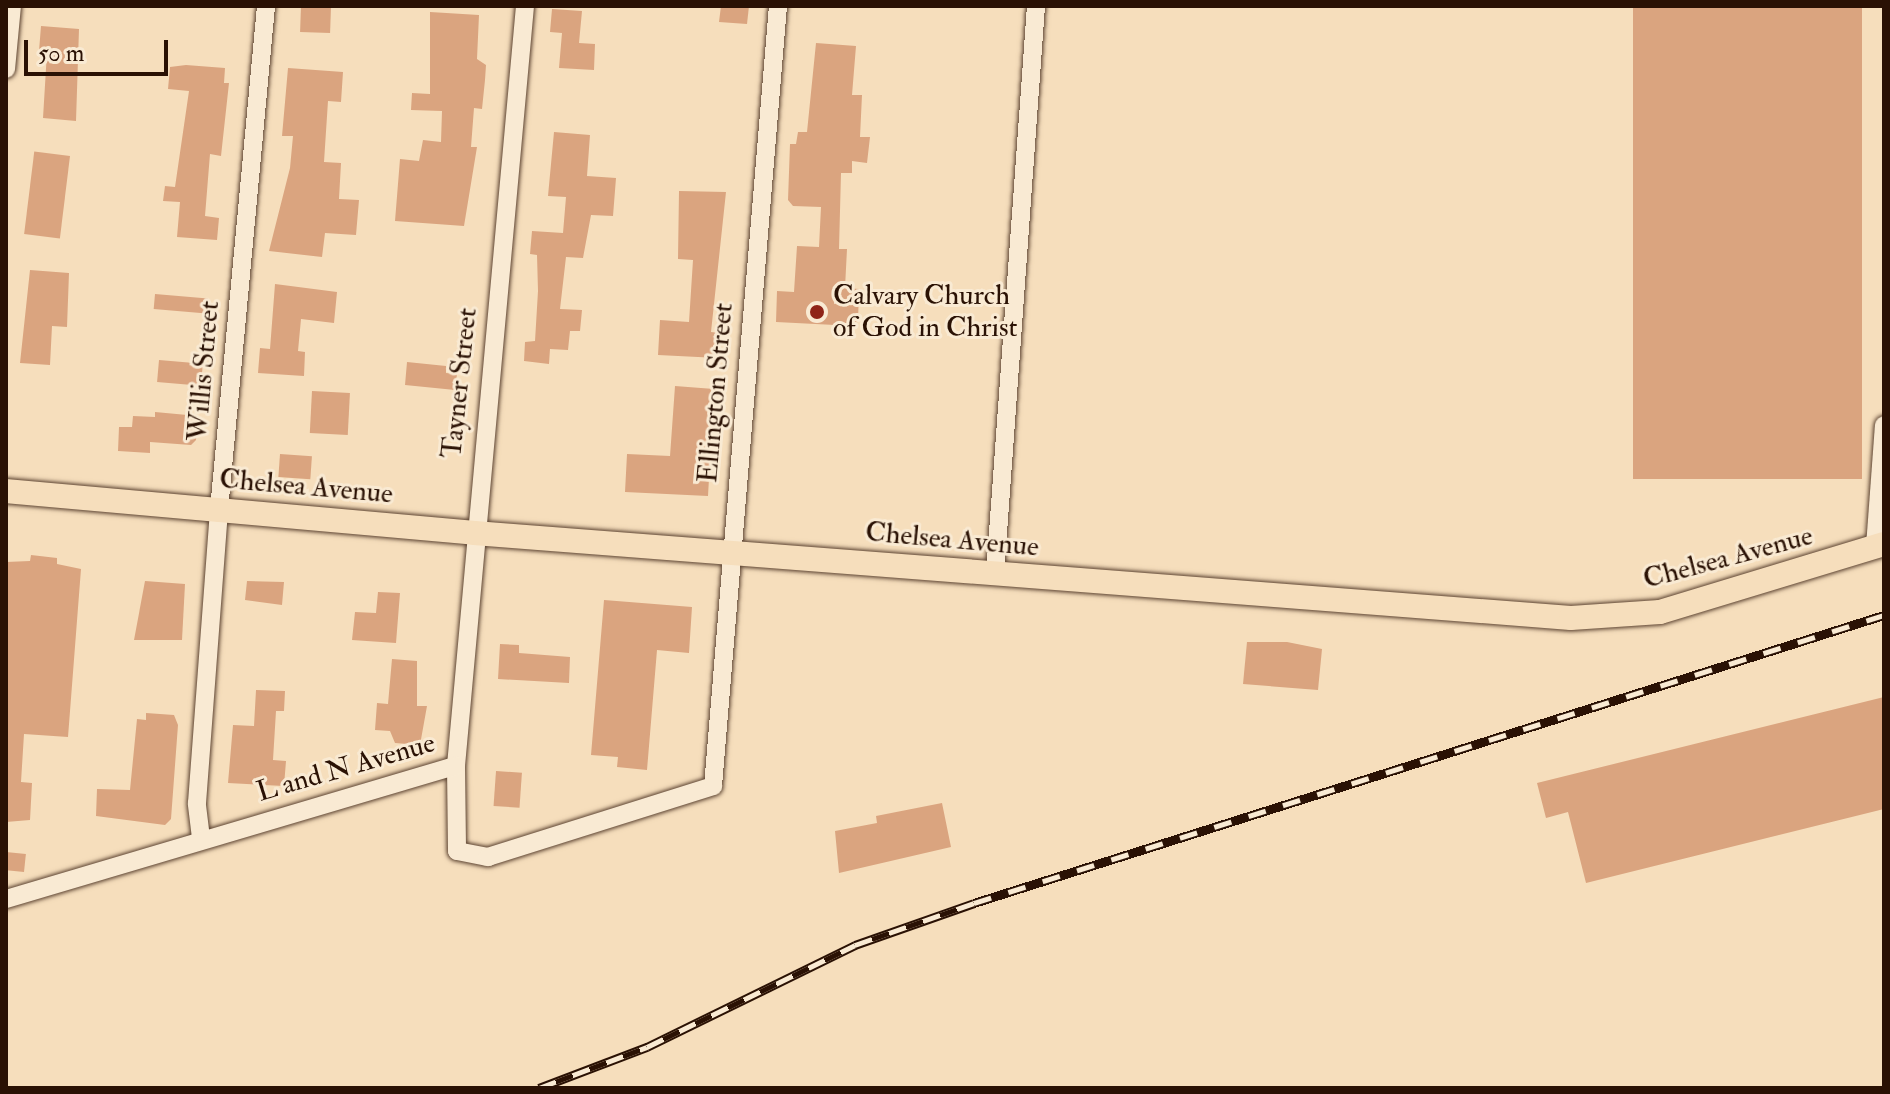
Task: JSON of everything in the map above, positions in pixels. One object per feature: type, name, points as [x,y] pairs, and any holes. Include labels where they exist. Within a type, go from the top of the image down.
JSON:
[{"type":"main road","name":"Chelsea Avenue","points":[[6,491],[474,533],[1571,618],[1660,612],[1879,546]]},
{"type":"street","points":[[6,69],[12,6]]},
{"type":"street","name":"Willis Street","points":[[201,838],[197,803],[219,510],[266,6]]},
{"type":"street","name":"Tayner Street","points":[[456,766],[474,533],[525,6]]},
{"type":"street","name":"Ellington Street","points":[[713,786],[730,552],[778,6]]},
{"type":"street","points":[[995,574],[1036,6]]},
{"type":"street","points":[[1879,546],[1884,425]]},
{"type":"street","name":"L and N Avenue","points":[[6,899],[201,838],[456,766],[457,851],[488,857],[713,786]]},
{"type":"building","points":[[301,6],[331,7],[330,33],[300,32]]},
{"type":"building","points":[[721,6],[749,6],[747,24],[719,22]]},
{"type":"building","points":[[1633,6],[1862,6],[1862,479],[1633,479]]},
{"type":"building","points":[[552,9],[582,11],[579,43],[595,44],[594,70],[559,68],[562,33],[550,32]]},
{"type":"building","points":[[430,12],[479,15],[477,59],[486,65],[485,80],[482,109],[474,108],[471,147],[477,147],[464,226],[395,221],[400,159],[419,161],[423,140],[441,142],[442,111],[411,110],[412,93],[430,94]]},
{"type":"building","points":[[41,26],[79,29],[76,121],[43,118],[47,52],[39,51]]},
{"type":"building","points":[[816,43],[856,46],[852,95],[862,95],[860,137],[870,137],[867,163],[852,161],[852,173],[841,173],[839,249],[847,249],[845,288],[859,289],[858,322],[835,325],[776,322],[777,291],[794,292],[797,246],[819,247],[821,207],[793,206],[788,200],[790,144],[796,144],[798,132],[807,132]]},
{"type":"building","points":[[170,67],[225,68],[224,83],[229,83],[221,156],[210,154],[205,216],[219,218],[217,240],[177,237],[180,202],[163,201],[165,186],[175,187],[189,91],[168,89]]},
{"type":"building","points":[[288,68],[343,72],[341,102],[328,101],[324,162],[341,163],[339,199],[359,200],[356,235],[325,233],[322,257],[269,251],[290,168],[293,136],[282,136]]},
{"type":"building","points":[[554,132],[590,135],[587,176],[616,178],[613,216],[591,215],[583,258],[566,257],[560,309],[582,310],[580,331],[570,331],[568,350],[550,349],[549,364],[524,361],[525,342],[535,341],[538,291],[537,255],[530,254],[532,231],[563,233],[566,197],[548,196]]},
{"type":"building","points":[[34,152],[70,156],[60,238],[24,234]]},
{"type":"building","points":[[679,191],[726,192],[711,332],[719,333],[718,358],[658,355],[660,320],[689,322],[693,260],[678,259]]},
{"type":"building","points":[[30,270],[69,273],[67,327],[52,326],[50,365],[20,363]]},
{"type":"building","points":[[275,284],[337,292],[334,323],[301,319],[298,351],[305,352],[304,376],[258,373],[260,348],[270,349]]},
{"type":"building","points":[[155,294],[208,299],[206,314],[154,309]]},
{"type":"building","points":[[159,360],[203,364],[201,386],[157,382]]},
{"type":"building","points":[[407,362],[446,366],[446,373],[457,374],[455,390],[405,385]]},
{"type":"building","points":[[675,386],[714,389],[708,496],[625,492],[627,454],[670,456]]},
{"type":"building","points":[[312,391],[350,393],[348,435],[310,433]]},
{"type":"building","points":[[155,412],[198,416],[196,440],[191,445],[150,442],[150,453],[118,451],[119,427],[132,427],[133,416],[155,417]]},
{"type":"building","points":[[280,454],[312,456],[310,479],[278,477]]},
{"type":"building","points":[[31,555],[57,558],[57,564],[81,569],[68,737],[24,734],[21,782],[32,783],[30,820],[6,822],[6,562],[30,561]]},
{"type":"building","points":[[145,581],[185,584],[182,640],[134,640]]},
{"type":"building","points":[[247,581],[284,582],[282,605],[245,600]]},
{"type":"building","points":[[378,592],[400,593],[396,643],[352,640],[355,612],[376,613]]},
{"type":"building","points":[[604,600],[692,607],[689,653],[657,650],[647,770],[617,767],[618,757],[591,755]]},
{"type":"building","points":[[1247,642],[1287,642],[1322,649],[1318,690],[1243,684]]},
{"type":"building","points":[[500,644],[519,645],[519,653],[570,657],[569,683],[498,679]]},
{"type":"building","points":[[392,659],[417,661],[417,706],[427,706],[420,745],[395,743],[390,731],[375,730],[377,703],[388,704]]},
{"type":"building","points":[[256,690],[285,691],[284,711],[276,711],[273,760],[286,761],[284,786],[228,783],[233,725],[254,726]]},
{"type":"building","points":[[1884,697],[1884,809],[1586,883],[1568,812],[1546,818],[1537,783]]},
{"type":"building","points":[[146,713],[174,715],[178,725],[171,819],[165,825],[96,816],[97,789],[130,790],[137,719],[146,720]]},
{"type":"building","points":[[496,771],[522,773],[519,808],[494,806]]},
{"type":"building","points":[[942,803],[951,847],[839,873],[835,831],[877,823],[876,816]]},
{"type":"building","points":[[6,852],[26,854],[24,872],[6,870]]},
{"type":"railway","points":[[539,1088],[647,1047],[855,945],[974,903],[1884,615]]},
{"type":"place","name":"Calvary Church of God in Christ","points":[[817,312]]}]
